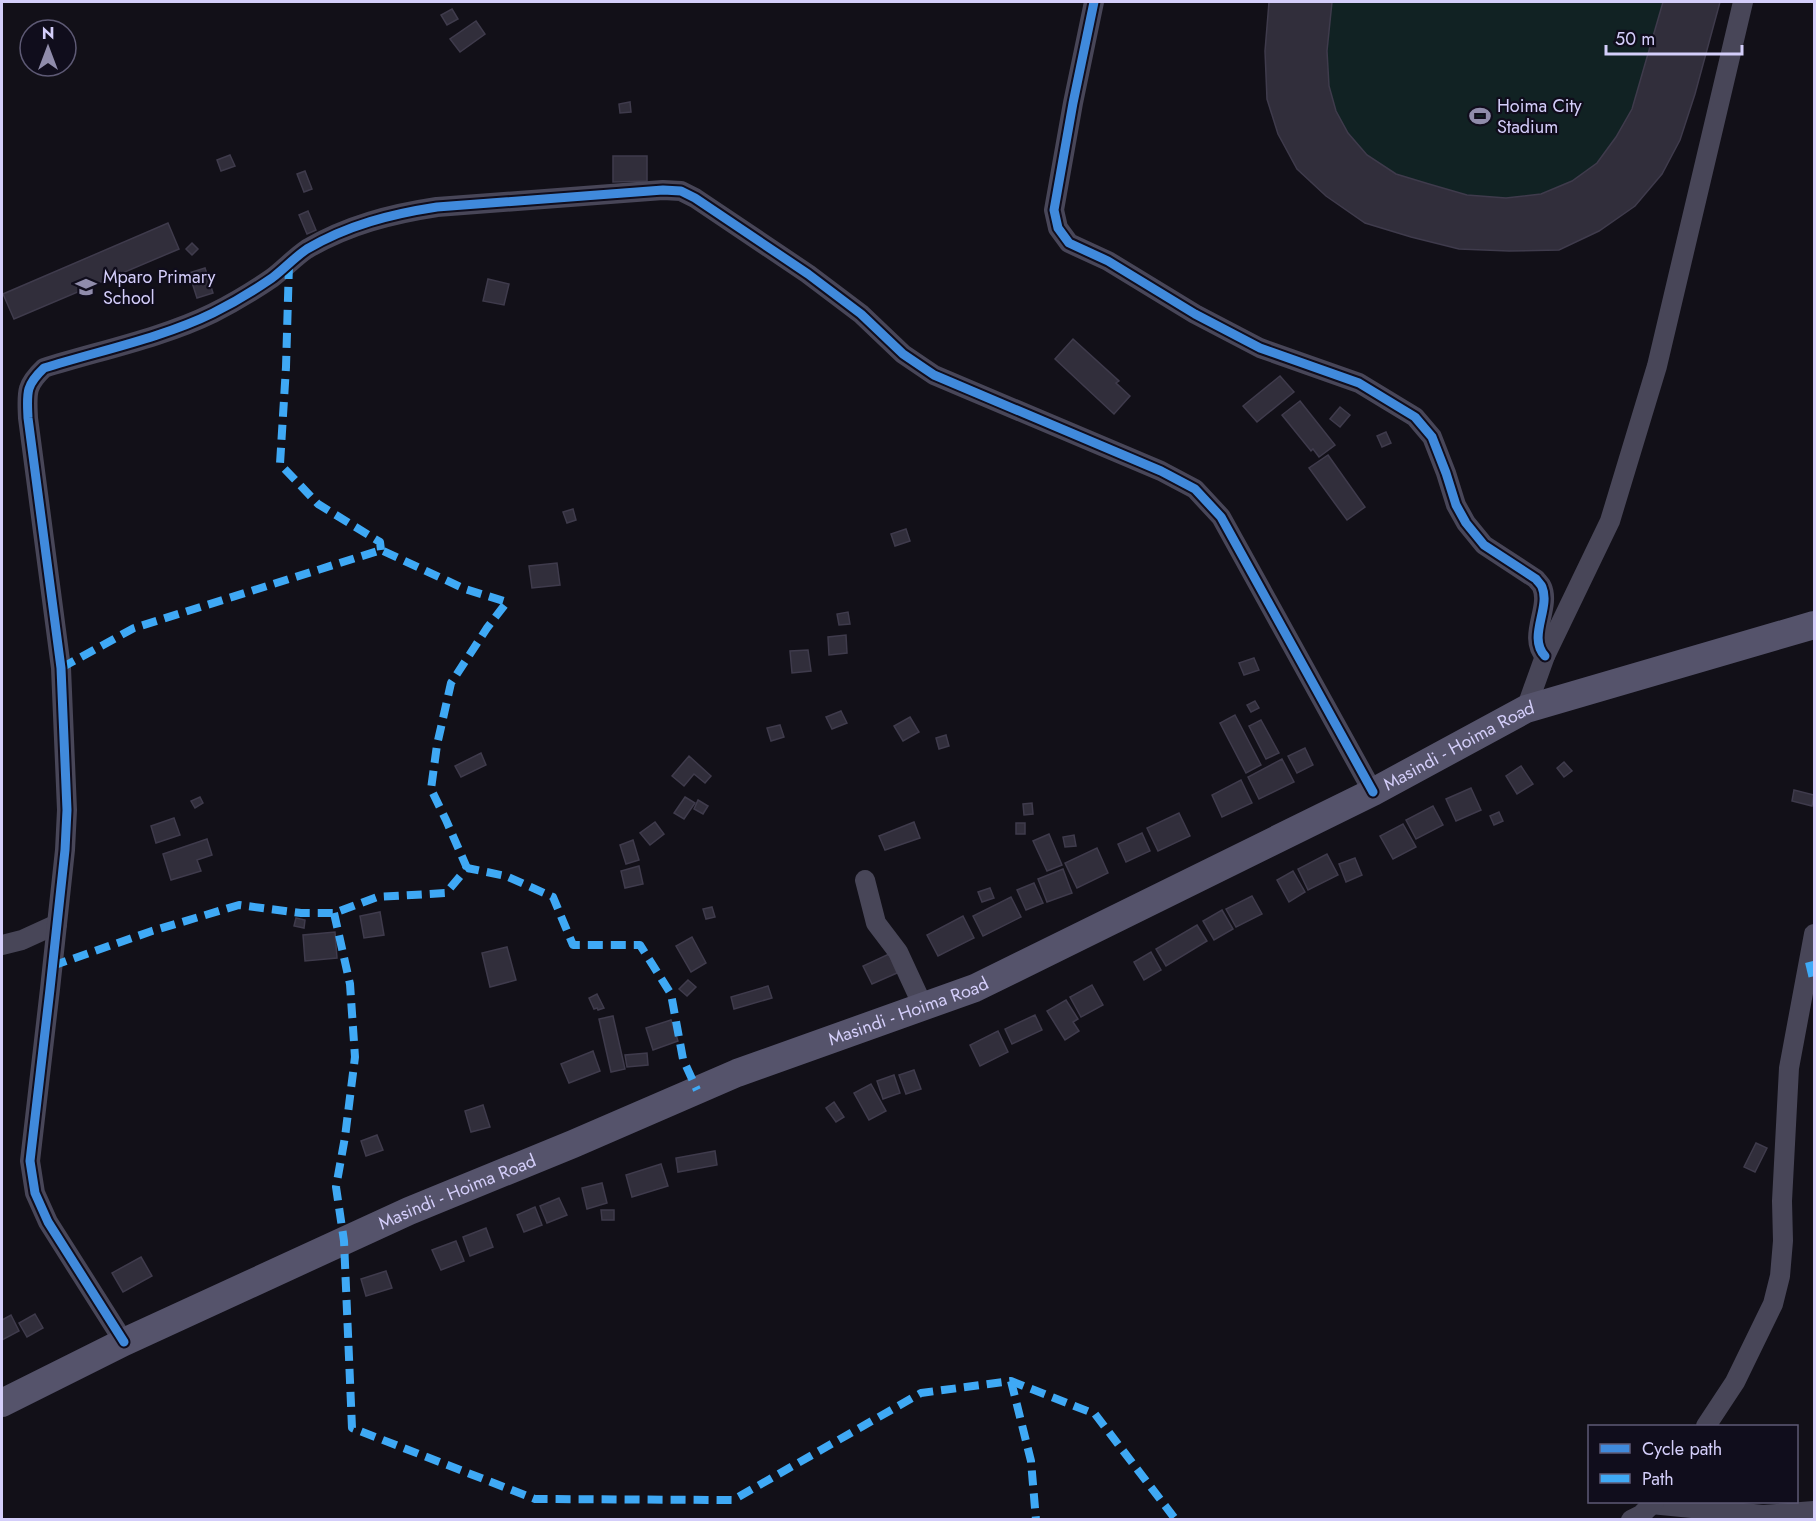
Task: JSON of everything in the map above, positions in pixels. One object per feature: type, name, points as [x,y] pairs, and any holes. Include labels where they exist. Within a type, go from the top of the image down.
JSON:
[{"type":"main road","name":"Masindi - Hoima Road","points":[[2,1403],[123,1342],[409,1211],[573,1144],[737,1073],[975,988],[1373,792],[1526,709],[1815,625]]},
{"type":"street","points":[[1094,2],[1054,210],[1058,228],[1069,243],[1108,261],[1195,314],[1260,348],[1359,383],[1415,417],[1432,437],[1456,505],[1466,523],[1484,545],[1536,579],[1542,587],[1543,601],[1538,642],[1540,651],[1545,656]]},
{"type":"street","points":[[1526,709],[1545,656],[1610,521],[1657,366],[1743,2]]},
{"type":"street","points":[[123,1342],[48,1222],[35,1193],[30,1161],[57,924],[67,810],[61,668],[28,418],[27,395],[31,380],[44,368],[147,337],[210,314],[241,298],[271,278],[306,250],[338,234],[372,220],[437,207],[663,190],[681,191],[695,198],[808,274],[861,314],[903,354],[934,375],[1161,471],[1196,489],[1221,517],[1373,792]]},
{"type":"street","points":[[865,880],[876,923],[898,952],[923,1006]]},
{"type":"street","points":[[2,945],[22,940],[57,924]]},
{"type":"street","points":[[1707,1425],[1740,1372],[1773,1304],[1780,1276],[1789,1068],[1815,934]]},
{"type":"street","points":[[1630,1520],[1641,1515],[1652,1503],[1763,1515],[1815,1511]]},
{"type":"shaded area","name":"Hoima City Stadium","points":[[1269,2],[1720,2],[1680,140],[1662,174],[1635,206],[1599,231],[1559,250],[1509,251],[1459,249],[1365,223],[1297,169],[1278,134],[1267,99],[1265,51]]},
{"type":"building","points":[[1269,2],[1332,2],[1327,51],[1329,86],[1336,111],[1348,133],[1367,155],[1396,174],[1467,195],[1506,198],[1541,194],[1572,181],[1597,163],[1616,137],[1632,109],[1663,2],[1720,2],[1680,140],[1662,174],[1635,206],[1599,231],[1559,250],[1509,251],[1459,249],[1365,223],[1326,196],[1297,169],[1278,134],[1267,99],[1265,51]]},
{"type":"building","points":[[452,9],[458,19],[447,25],[441,15]]},
{"type":"building","points":[[476,21],[485,34],[460,52],[450,39]]},
{"type":"building","points":[[630,102],[631,112],[620,113],[619,104]]},
{"type":"building","points":[[230,155],[235,166],[221,171],[217,160]]},
{"type":"building","points":[[613,156],[647,156],[647,181],[613,182]]},
{"type":"building","points":[[305,171],[312,189],[304,192],[297,174]]},
{"type":"building","points":[[308,211],[316,230],[307,234],[299,215]]},
{"type":"building","points":[[168,223],[179,249],[14,319],[3,294]]},
{"type":"building","points":[[192,243],[198,249],[192,255],[186,249]]},
{"type":"building","points":[[205,268],[213,293],[197,298],[189,273]]},
{"type":"building","points":[[488,279],[509,284],[504,305],[483,301]]},
{"type":"building","points":[[1073,339],[1119,381],[1116,383],[1130,396],[1114,414],[1055,359]]},
{"type":"building","points":[[1280,376],[1294,392],[1257,422],[1243,406]]},
{"type":"building","points":[[1300,401],[1335,445],[1319,457],[1313,449],[1311,451],[1282,415]]},
{"type":"building","points":[[1340,407],[1350,415],[1340,427],[1330,419]]},
{"type":"building","points":[[1386,432],[1391,443],[1382,447],[1377,436]]},
{"type":"building","points":[[1328,455],[1365,507],[1347,520],[1309,468]]},
{"type":"building","points":[[573,509],[576,520],[567,523],[563,512]]},
{"type":"building","points":[[906,529],[910,541],[895,546],[891,534]]},
{"type":"building","points":[[557,563],[560,585],[532,588],[529,566]]},
{"type":"building","points":[[848,612],[850,624],[839,625],[837,614]]},
{"type":"building","points":[[846,635],[847,653],[829,655],[828,637]]},
{"type":"building","points":[[808,650],[811,671],[792,673],[790,651]]},
{"type":"building","points":[[1254,658],[1259,670],[1244,675],[1239,663]]},
{"type":"building","points":[[1255,701],[1259,708],[1251,712],[1247,705]]},
{"type":"building","points":[[841,711],[847,723],[832,729],[826,717]]},
{"type":"building","points":[[1235,715],[1261,765],[1246,773],[1220,723]]},
{"type":"building","points":[[910,717],[919,732],[903,741],[894,726]]},
{"type":"building","points":[[1261,720],[1279,753],[1266,759],[1249,726]]},
{"type":"building","points":[[780,725],[784,737],[771,741],[767,728]]},
{"type":"building","points":[[946,735],[949,746],[939,749],[936,738]]},
{"type":"building","points":[[1305,748],[1313,765],[1297,773],[1288,756]]},
{"type":"building","points":[[481,753],[486,765],[461,777],[455,766]]},
{"type":"building","points":[[689,756],[711,776],[705,783],[694,774],[684,786],[672,776]]},
{"type":"building","points":[[1282,759],[1294,782],[1259,799],[1248,777]]},
{"type":"building","points":[[1564,762],[1572,771],[1564,777],[1557,768]]},
{"type":"building","points":[[1521,766],[1533,784],[1517,794],[1506,776]]},
{"type":"building","points":[[1241,780],[1252,803],[1222,817],[1212,795]]},
{"type":"building","points":[[1471,788],[1481,810],[1456,821],[1446,799]]},
{"type":"building","points":[[1794,790],[1814,795],[1812,806],[1792,801]]},
{"type":"building","points":[[200,797],[203,803],[195,808],[191,801]]},
{"type":"building","points":[[685,797],[695,803],[684,819],[674,813]]},
{"type":"building","points":[[698,800],[708,806],[703,814],[694,809]]},
{"type":"building","points":[[1032,803],[1033,814],[1024,815],[1023,804]]},
{"type":"building","points":[[1433,806],[1443,825],[1416,839],[1406,820]]},
{"type":"building","points":[[1499,812],[1503,821],[1494,825],[1490,816]]},
{"type":"building","points":[[1179,813],[1190,836],[1158,851],[1147,828]]},
{"type":"building","points":[[174,818],[180,835],[156,843],[151,826]]},
{"type":"building","points":[[655,822],[664,834],[650,845],[640,833]]},
{"type":"building","points":[[914,822],[920,838],[885,850],[879,836]]},
{"type":"building","points":[[1016,823],[1025,823],[1025,834],[1016,834]]},
{"type":"building","points":[[1403,824],[1416,847],[1393,859],[1380,836]]},
{"type":"building","points":[[1142,833],[1150,851],[1126,862],[1118,844]]},
{"type":"building","points":[[1049,834],[1062,865],[1047,871],[1033,841]]},
{"type":"building","points":[[1074,835],[1076,846],[1065,847],[1063,837]]},
{"type":"building","points":[[207,839],[212,855],[197,860],[201,871],[171,880],[163,854]]},
{"type":"building","points":[[633,840],[639,860],[626,864],[620,845]]},
{"type":"building","points":[[1097,848],[1108,873],[1077,888],[1065,863]]},
{"type":"building","points":[[1327,854],[1338,875],[1308,890],[1298,869]]},
{"type":"building","points":[[1355,858],[1362,875],[1346,882],[1339,864]]},
{"type":"building","points":[[639,866],[643,884],[625,888],[621,871]]},
{"type":"building","points":[[1063,869],[1072,893],[1047,902],[1038,879]]},
{"type":"building","points":[[1293,871],[1305,892],[1289,902],[1277,880]]},
{"type":"building","points":[[1034,883],[1043,903],[1026,910],[1017,890]]},
{"type":"building","points":[[990,888],[994,898],[982,902],[978,892]]},
{"type":"building","points":[[1252,896],[1262,914],[1236,927],[1226,909]]},
{"type":"building","points":[[1011,897],[1021,917],[983,936],[973,916]]},
{"type":"building","points":[[712,907],[715,917],[706,919],[703,909]]},
{"type":"building","points":[[1222,910],[1233,929],[1214,940],[1203,921]]},
{"type":"building","points":[[380,912],[384,935],[364,938],[360,916]]},
{"type":"building","points":[[963,916],[974,938],[938,956],[927,935]]},
{"type":"building","points":[[296,918],[305,920],[304,928],[294,926]]},
{"type":"building","points":[[1197,925],[1207,941],[1166,966],[1156,949]]},
{"type":"building","points":[[335,932],[337,958],[305,961],[303,935]]},
{"type":"building","points":[[692,937],[706,963],[691,972],[676,946]]},
{"type":"building","points":[[507,947],[516,980],[490,987],[482,953]]},
{"type":"building","points":[[1151,952],[1161,970],[1144,980],[1134,962]]},
{"type":"building","points":[[889,954],[897,973],[872,984],[863,966]]},
{"type":"building","points":[[688,980],[696,987],[687,996],[679,989]]},
{"type":"building","points":[[1092,985],[1103,1005],[1081,1017],[1070,997]]},
{"type":"building","points":[[768,986],[772,998],[734,1009],[731,997]]},
{"type":"building","points":[[597,994],[604,1008],[598,1010],[594,1009],[589,998]]},
{"type":"building","points":[[1066,1000],[1078,1019],[1073,1022],[1079,1031],[1065,1040],[1047,1011]]},
{"type":"building","points":[[1035,1015],[1042,1030],[1012,1044],[1005,1029]]},
{"type":"building","points":[[613,1016],[625,1069],[611,1072],[599,1019]]},
{"type":"building","points":[[671,1020],[678,1041],[653,1050],[646,1028]]},
{"type":"building","points":[[998,1031],[1008,1052],[980,1066],[970,1045]]},
{"type":"building","points":[[593,1051],[600,1071],[569,1083],[561,1064]]},
{"type":"building","points":[[647,1053],[648,1065],[627,1067],[625,1055]]},
{"type":"building","points":[[914,1070],[921,1089],[906,1094],[899,1075]]},
{"type":"building","points":[[894,1075],[900,1093],[883,1099],[877,1081]]},
{"type":"building","points":[[871,1084],[886,1111],[869,1120],[854,1093]]},
{"type":"building","points":[[834,1102],[844,1117],[836,1122],[826,1108]]},
{"type":"building","points":[[483,1105],[490,1127],[471,1132],[465,1111]]},
{"type":"building","points":[[377,1135],[383,1150],[366,1156],[361,1141]]},
{"type":"building","points":[[1756,1143],[1767,1148],[1755,1172],[1744,1167]]},
{"type":"building","points":[[715,1151],[717,1165],[678,1172],[676,1158]]},
{"type":"building","points":[[661,1164],[668,1186],[632,1197],[626,1175]]},
{"type":"building","points":[[602,1183],[607,1203],[587,1209],[582,1188]]},
{"type":"building","points":[[559,1198],[567,1215],[547,1223],[540,1206]]},
{"type":"building","points":[[535,1207],[542,1225],[524,1232],[517,1215]]},
{"type":"building","points":[[601,1210],[614,1210],[614,1220],[602,1220]]},
{"type":"building","points":[[486,1228],[493,1247],[470,1256],[463,1237]]},
{"type":"building","points":[[456,1241],[464,1261],[441,1270],[432,1250]]},
{"type":"building","points":[[141,1257],[152,1276],[123,1292],[112,1273]]},
{"type":"building","points":[[386,1271],[392,1288],[366,1296],[361,1279]]},
{"type":"building","points":[[35,1314],[43,1328],[27,1337],[19,1323]]},
{"type":"building","points":[[11,1315],[19,1331],[2,1340],[2,1320]]},
{"type":"marked path","points":[[289,264],[280,464],[318,504],[380,542],[381,550]]},
{"type":"marked path","points":[[61,668],[134,628],[381,550],[465,589],[507,602],[451,683],[437,745],[431,789],[467,868]]},
{"type":"marked path","points":[[52,966],[152,931],[239,905],[301,913],[334,913],[377,897],[446,893],[467,868],[506,876],[553,897],[573,945],[640,945],[671,994],[683,1059],[697,1090]]},
{"type":"marked path","points":[[334,913],[350,984],[355,1057],[336,1187],[344,1241],[352,1428],[535,1499],[733,1500],[921,1393],[1011,1381],[1095,1414],[1176,1520]]},
{"type":"marked path","points":[[1809,962],[1814,983]]},
{"type":"marked path","points":[[1011,1381],[1031,1461],[1036,1520]]},
{"type":"cycle path","points":[[1094,2],[1054,210],[1058,228],[1069,243],[1108,261],[1195,314],[1260,348],[1359,383],[1415,417],[1432,437],[1456,505],[1466,523],[1484,545],[1536,579],[1542,586],[1544,604],[1538,640],[1545,656]]},
{"type":"cycle path","points":[[124,1342],[48,1222],[35,1193],[30,1161],[65,850],[67,810],[61,668],[28,418],[28,390],[33,380],[44,368],[173,330],[213,313],[272,278],[307,249],[338,233],[386,217],[437,207],[663,190],[681,191],[695,198],[808,274],[861,314],[903,354],[934,375],[1161,471],[1195,489],[1221,517],[1373,792]]},
{"type":"place","name":"Hoima City Stadium","points":[[1480,116]]},
{"type":"place","name":"Mparo Primary School","points":[[86,287]]}]
